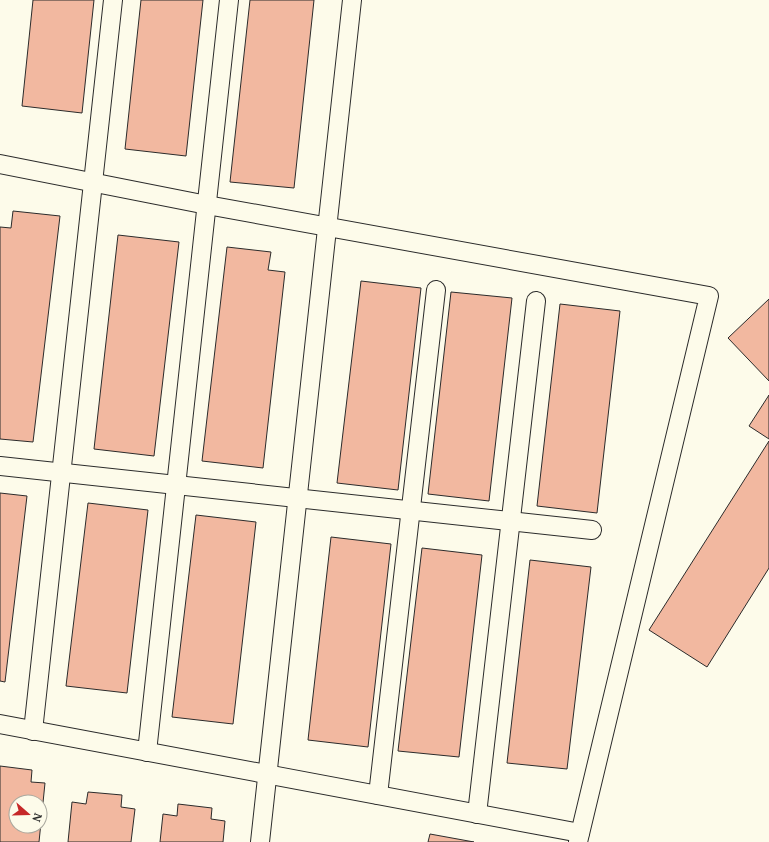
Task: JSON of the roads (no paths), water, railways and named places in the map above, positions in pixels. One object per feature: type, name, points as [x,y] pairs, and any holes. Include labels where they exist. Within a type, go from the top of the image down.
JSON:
[{"type":"street","points":[[33,731],[113,0]]},
{"type":"street","points":[[147,752],[229,0]]},
{"type":"street","points":[[260,842],[352,0]]},
{"type":"street","points":[[0,164],[207,205],[709,296],[579,838],[477,814],[0,724]]},
{"type":"street","points":[[378,795],[436,290]]},
{"type":"street","points":[[477,814],[536,301]]},
{"type":"street","points":[[0,466],[592,530]]}]
